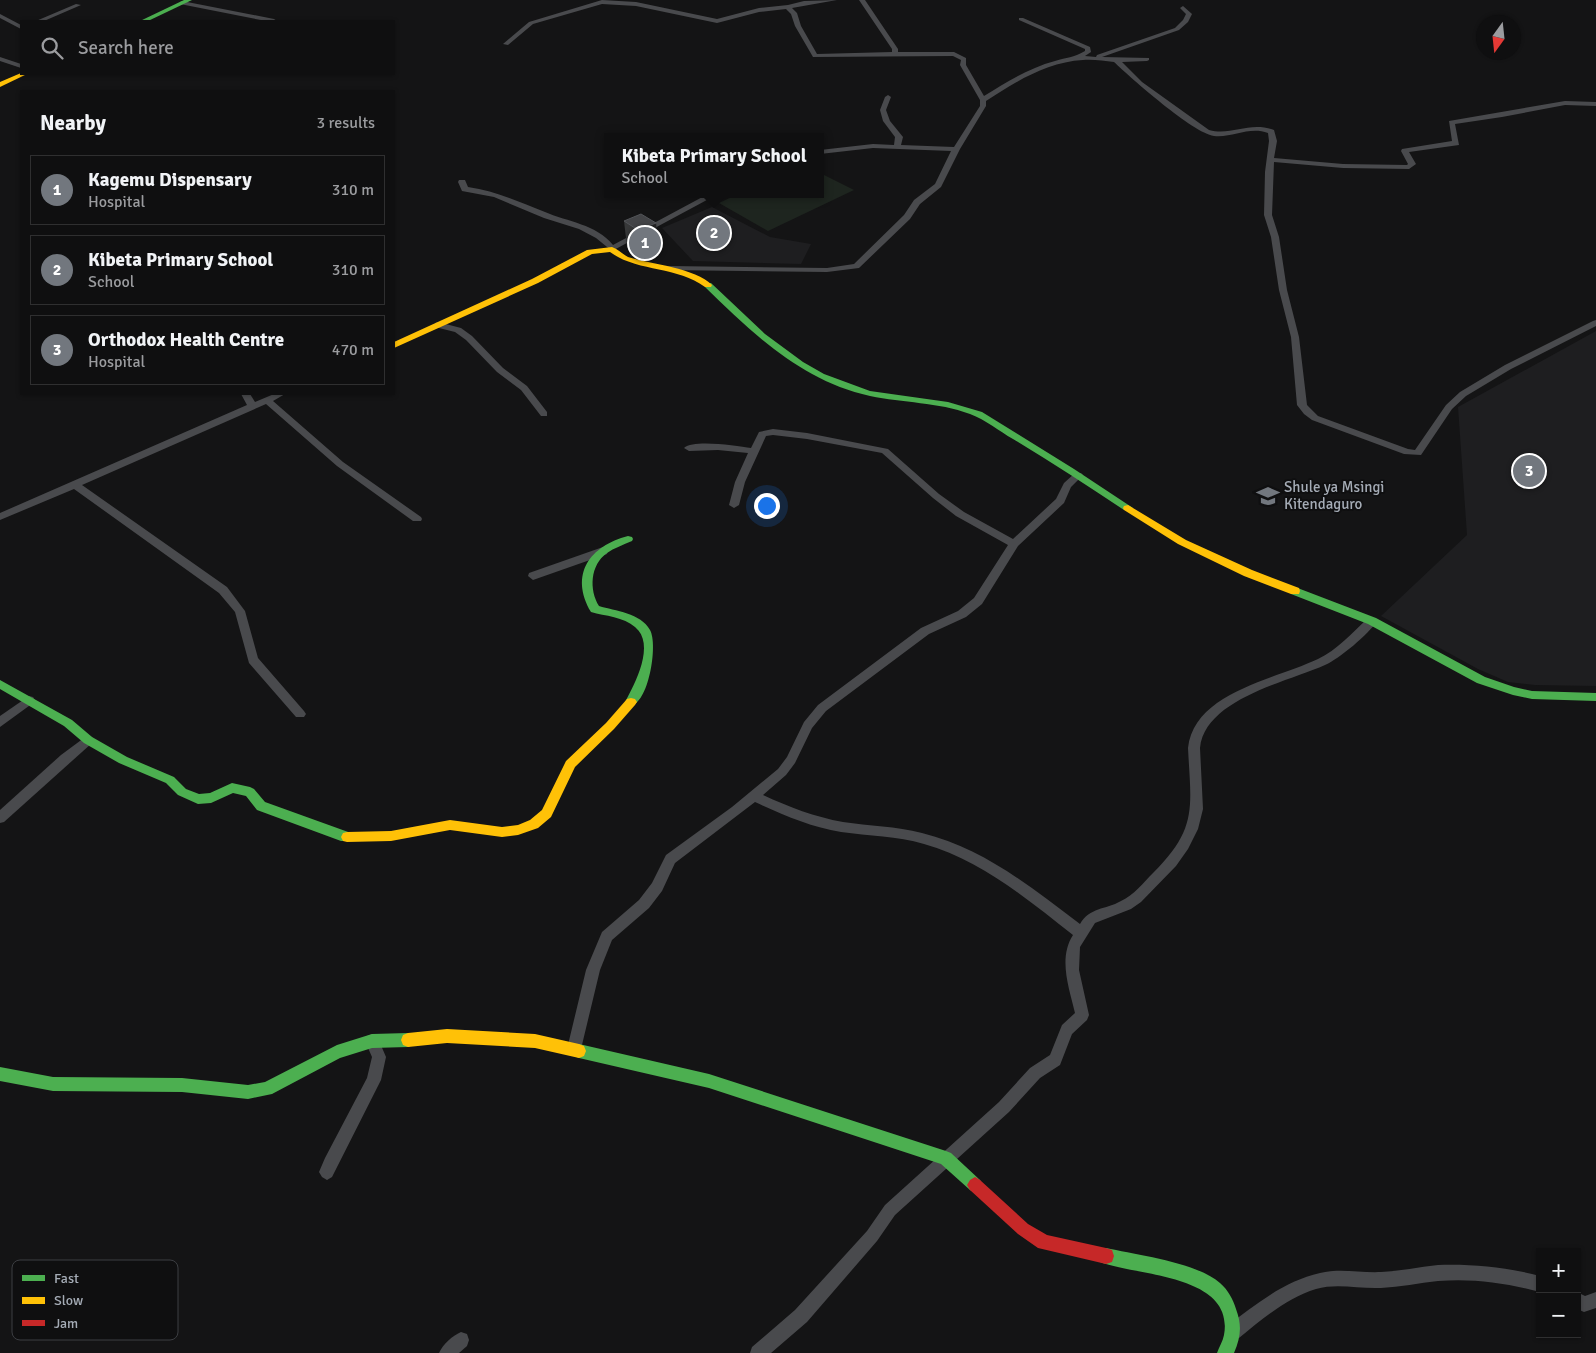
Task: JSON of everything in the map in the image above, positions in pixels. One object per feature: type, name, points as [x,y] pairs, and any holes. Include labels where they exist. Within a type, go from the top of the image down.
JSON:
[{"type":"street","points":[[506,44],[531,23],[602,2],[636,4],[717,21],[760,10],[789,7],[808,1],[834,0]]},
{"type":"street","points":[[862,0],[895,49],[895,53]]},
{"type":"street","points":[[145,20],[186,2],[269,20]]},
{"type":"street","points":[[42,20],[78,5]]},
{"type":"street","points":[[668,268],[827,270],[856,266],[907,217],[917,202],[938,185],[956,149],[983,106],[983,100],[963,65],[964,59],[961,56],[941,52],[815,56],[798,26],[794,12],[789,7]]},
{"type":"street","points":[[983,100],[1015,79],[1048,64],[1091,58],[1177,29],[1189,13],[1183,8]]},
{"type":"street","points":[[0,16],[20,26]]},
{"type":"street","points":[[1020,19],[1061,34],[1088,48],[1088,52],[1075,60]]},
{"type":"street","points":[[1091,58],[1116,60],[1147,59]]},
{"type":"street","points":[[0,59],[20,66]]},
{"type":"street","points":[[1116,60],[1140,83],[1207,132],[1218,135],[1253,128],[1270,131],[1272,135],[1268,215],[1275,238],[1282,290],[1295,338],[1302,405],[1315,418],[1407,452],[1418,453],[1449,407],[1463,394],[1508,366],[1596,322]]},
{"type":"street","points":[[0,85],[22,75]]},
{"type":"street","points":[[888,97],[883,110],[887,121],[899,137],[897,146]]},
{"type":"street","points":[[1271,160],[1343,166],[1407,168],[1412,165],[1405,151],[1457,142],[1450,126],[1452,122],[1502,116],[1565,103],[1596,104]]},
{"type":"street","points":[[824,151],[856,147],[897,146],[956,149]]},
{"type":"street","points":[[462,182],[465,189],[497,195],[587,230],[607,242],[612,249],[624,258],[668,268],[704,282],[751,328],[797,364],[842,385],[869,393],[951,406],[974,412],[1167,533],[1210,556],[1248,573],[1372,621],[1434,656],[1493,685],[1532,695],[1596,697]]},
{"type":"street","points":[[395,345],[535,281],[590,252],[612,249],[707,198]]},
{"type":"street","points":[[438,325],[458,330],[469,338],[500,370],[524,388],[544,414]]},
{"type":"street","points":[[246,395],[252,406]]},
{"type":"street","points":[[0,517],[279,395]]},
{"type":"street","points":[[267,400],[340,464],[417,518]]},
{"type":"street","points":[[734,505],[740,482],[761,436],[766,432],[807,436],[888,452],[936,496],[960,514],[1014,544]]},
{"type":"street","points":[[689,448],[724,447],[754,451]]},
{"type":"street","points":[[574,1049],[593,970],[607,936],[644,904],[657,886],[670,859],[754,796],[782,772],[791,760],[808,725],[822,708],[925,631],[962,614],[978,601],[1014,544],[1060,501],[1067,485],[1078,476]]},
{"type":"street","points":[[74,484],[223,590],[240,611],[253,660],[300,714]]},
{"type":"street","points":[[533,576],[604,550],[628,539]]},
{"type":"street","points":[[0,684],[68,723],[88,740],[123,760],[170,780],[182,792],[198,800],[211,798],[232,788],[250,792],[261,806],[341,836],[391,837],[447,825],[462,825],[502,834],[538,822],[547,813],[560,778],[566,769],[620,715],[647,675],[649,659],[644,628],[637,623],[595,609],[588,599],[586,585],[590,570],[597,556],[604,550]]},
{"type":"street","points":[[758,1353],[802,1316],[872,1236],[890,1210],[1004,1107],[1035,1073],[1055,1060],[1067,1030],[1082,1015],[1072,970],[1073,946],[1090,919],[1126,905],[1136,898],[1172,862],[1192,829],[1197,810],[1194,748],[1195,739],[1202,724],[1220,708],[1244,692],[1322,662],[1336,654],[1372,621]]},
{"type":"street","points":[[0,722],[29,700]]},
{"type":"street","points":[[0,818],[63,759],[88,740]]},
{"type":"street","points":[[754,796],[806,818],[833,826],[898,834],[942,844],[988,864],[1081,933]]},
{"type":"street","points":[[0,1074],[53,1084],[182,1085],[228,1092],[258,1092],[350,1046],[372,1041],[413,1040],[448,1036],[485,1036],[535,1041],[574,1049],[709,1081],[946,1158],[1023,1229],[1044,1242],[1193,1276],[1208,1284],[1224,1299],[1230,1315],[1233,1332],[1231,1345],[1225,1353]]},
{"type":"street","points":[[327,1172],[374,1080],[379,1057],[372,1041]]},
{"type":"street","points":[[1233,1332],[1280,1297],[1318,1281],[1334,1279],[1379,1280],[1438,1273],[1466,1273],[1511,1277],[1536,1283]]},
{"type":"street","points":[[1581,1302],[1584,1304],[1596,1300]]},
{"type":"street","points":[[447,1353],[461,1340]]},
{"type":"shaded area","points":[[824,175],[854,190],[768,231],[719,203],[730,198],[824,198]]},
{"type":"shaded area","points":[[712,207],[770,237],[811,244],[801,264],[693,261],[662,228]]},
{"type":"shaded area","points":[[1596,331],[1596,686],[1535,685],[1508,682],[1478,669],[1381,616],[1467,535],[1458,407]]},
{"type":"building","points":[[641,214],[656,223],[638,230],[624,221]]},
{"type":"traffic: fast","points":[[145,20],[189,0]]},
{"type":"traffic: fast","points":[[708,285],[762,336],[800,364],[821,376],[869,393],[935,402],[979,414],[1128,508]]},
{"type":"traffic: fast","points":[[628,539],[609,547],[599,554],[588,573],[587,588],[591,603],[595,609],[629,619],[639,624],[645,631],[649,651],[647,663],[636,695],[631,702]]},
{"type":"traffic: fast","points":[[1295,591],[1372,621],[1481,680],[1513,691],[1532,695],[1596,697]]},
{"type":"traffic: fast","points":[[0,684],[68,723],[88,740],[123,760],[170,780],[182,792],[198,799],[211,798],[232,788],[250,792],[261,806],[347,837]]},
{"type":"traffic: fast","points":[[0,1074],[53,1084],[182,1085],[248,1092],[267,1089],[337,1052],[372,1041],[408,1040]]},
{"type":"traffic: fast","points":[[579,1051],[709,1081],[946,1158],[975,1185]]},
{"type":"traffic: fast","points":[[1106,1256],[1193,1277],[1212,1287],[1227,1304],[1233,1326],[1232,1335],[1225,1353]]},
{"type":"traffic: slow","points":[[0,85],[22,75]]},
{"type":"traffic: slow","points":[[395,345],[535,281],[590,252],[612,249],[624,258],[668,268],[708,285]]},
{"type":"traffic: slow","points":[[1128,508],[1182,542],[1248,573],[1295,591]]},
{"type":"traffic: slow","points":[[347,837],[391,836],[450,825],[502,832],[518,830],[534,824],[547,813],[570,764],[610,726],[631,702]]},
{"type":"traffic: slow","points":[[408,1040],[447,1036],[535,1041],[579,1051]]},
{"type":"traffic: jam","points":[[975,1185],[1023,1229],[1044,1242],[1106,1256]]},
{"type":"place","name":"Kibeta Primary School","points":[[714,233]]},
{"type":"place","name":"Kagemu Dispensary","points":[[645,243]]},
{"type":"place","name":"Orthodox Health Centre","points":[[1529,471]]},
{"type":"place","name":"Shule ya Msingi Kitendaguro","points":[[1268,496]]}]
